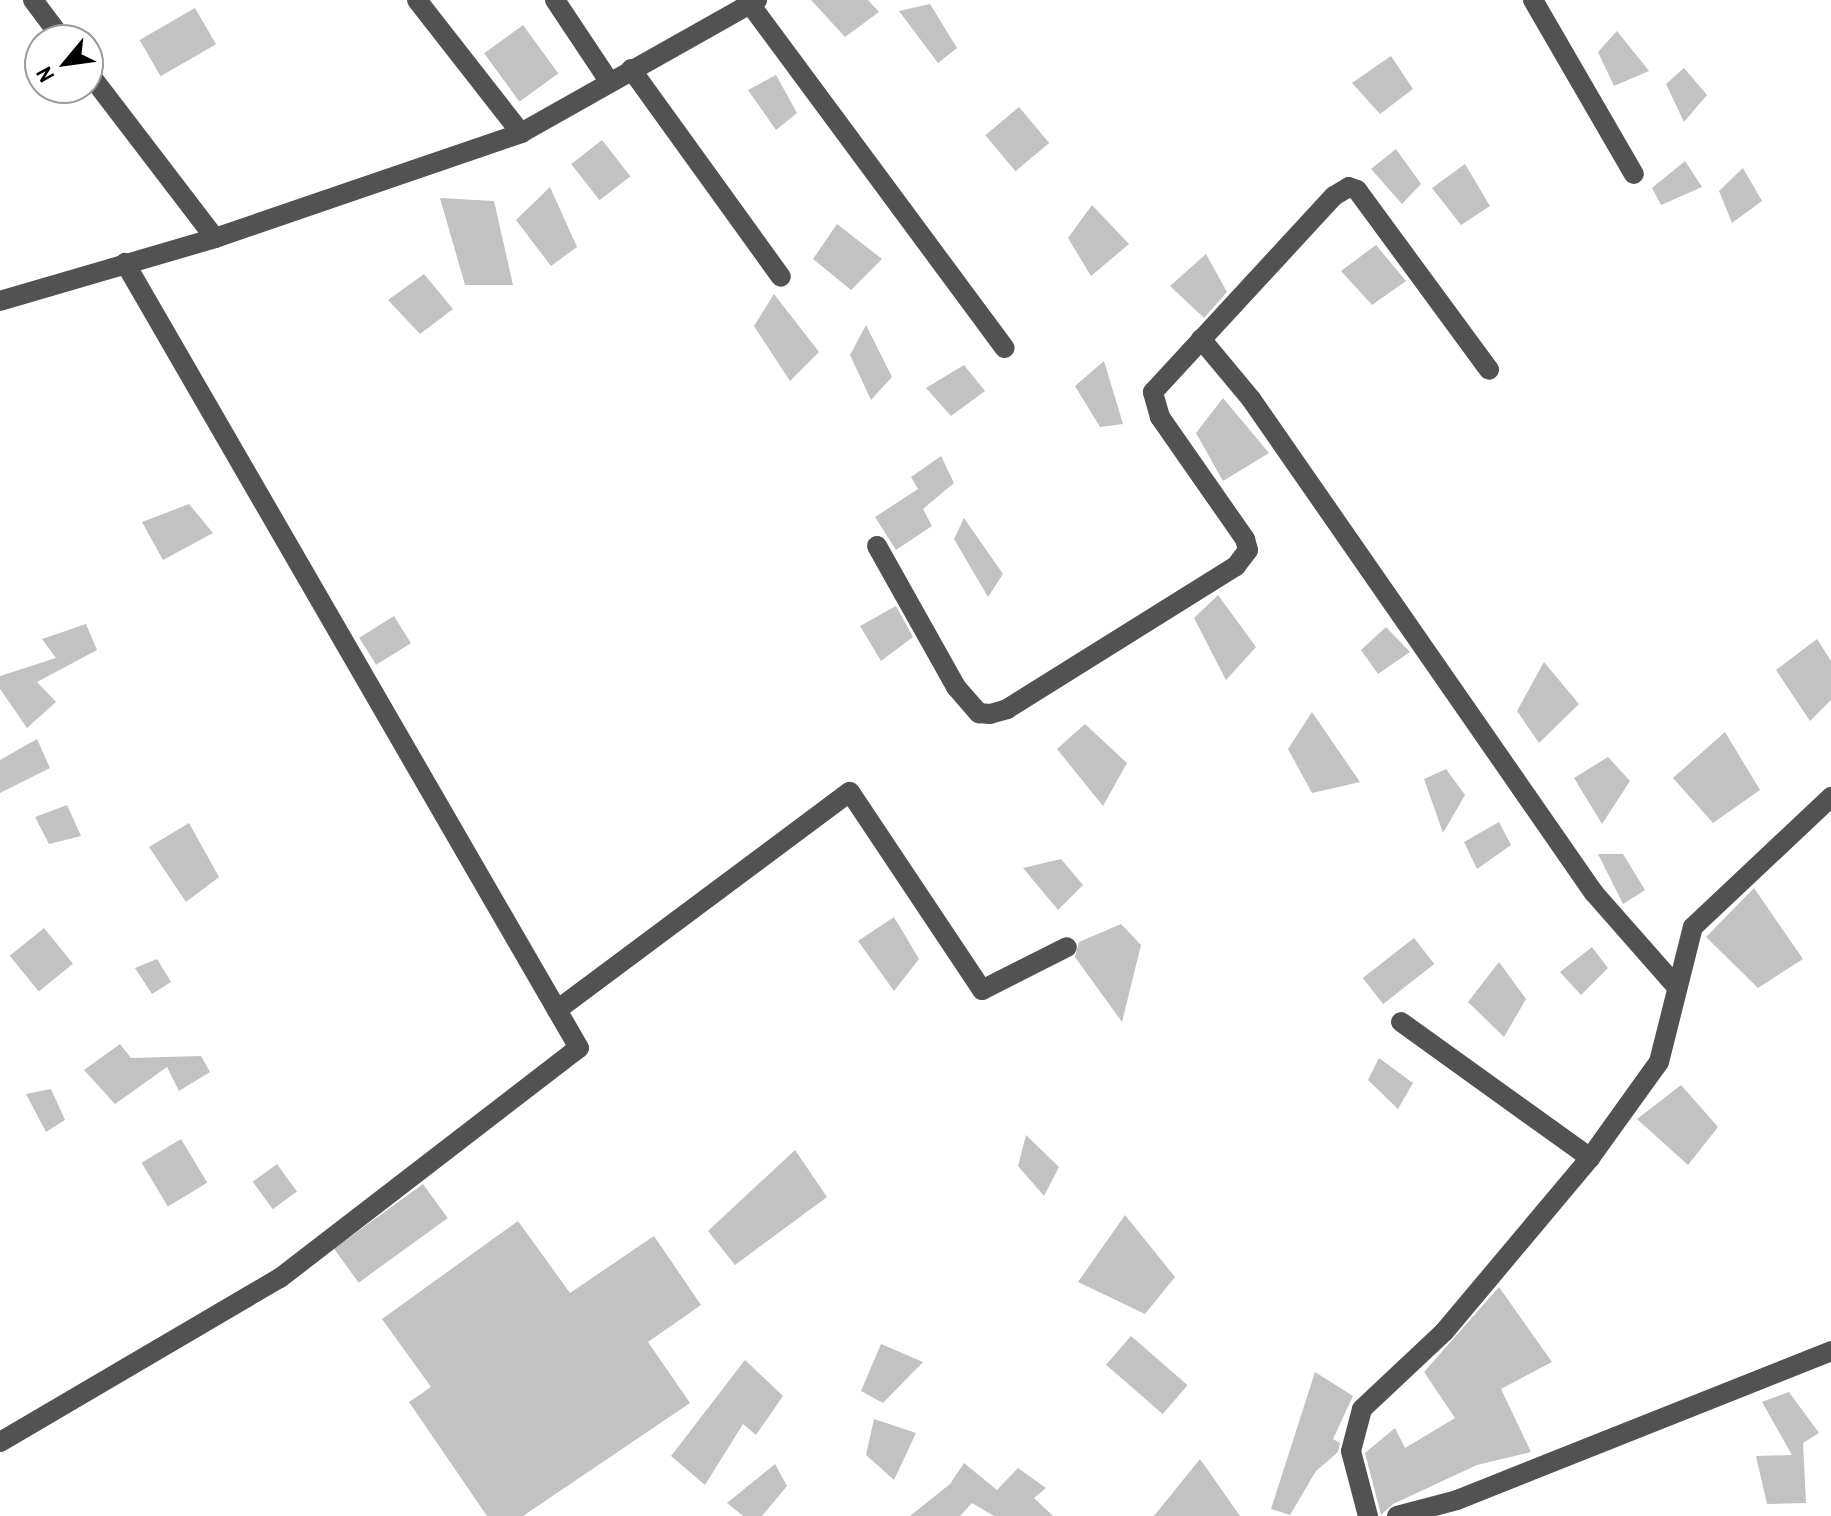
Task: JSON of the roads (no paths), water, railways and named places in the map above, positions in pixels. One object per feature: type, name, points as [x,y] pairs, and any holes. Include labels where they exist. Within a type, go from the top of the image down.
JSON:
[{"type":"street","points":[[33,0],[51,24]]},
{"type":"street","points":[[417,0],[521,133]]},
{"type":"street","points":[[555,0],[609,81]]},
{"type":"street","points":[[1533,0],[1634,174]]},
{"type":"street","points":[[0,301],[215,238],[521,133],[754,2],[1005,348]]},
{"type":"street","points":[[631,69],[781,277]]},
{"type":"street","points":[[104,93],[215,238]]},
{"type":"street","points":[[877,546],[956,687],[973,708],[990,714],[1007,709],[1236,566],[1248,550],[1245,539],[1153,399],[1156,384],[1334,196],[1352,187],[1489,370]]},
{"type":"street","points":[[0,1442],[280,1278],[579,1048],[125,263]]},
{"type":"street","points":[[1201,339],[1259,410],[1584,880],[1677,987]]},
{"type":"street","points":[[557,1010],[850,792],[982,990],[1067,947]]},
{"type":"street","points":[[1368,1516],[1351,1451],[1362,1409],[1444,1332],[1590,1158],[1659,1062],[1693,927],[1831,797]]},
{"type":"street","points":[[1401,1022],[1590,1158]]},
{"type":"street","points":[[1397,1516],[1457,1500],[1831,1351]]}]
